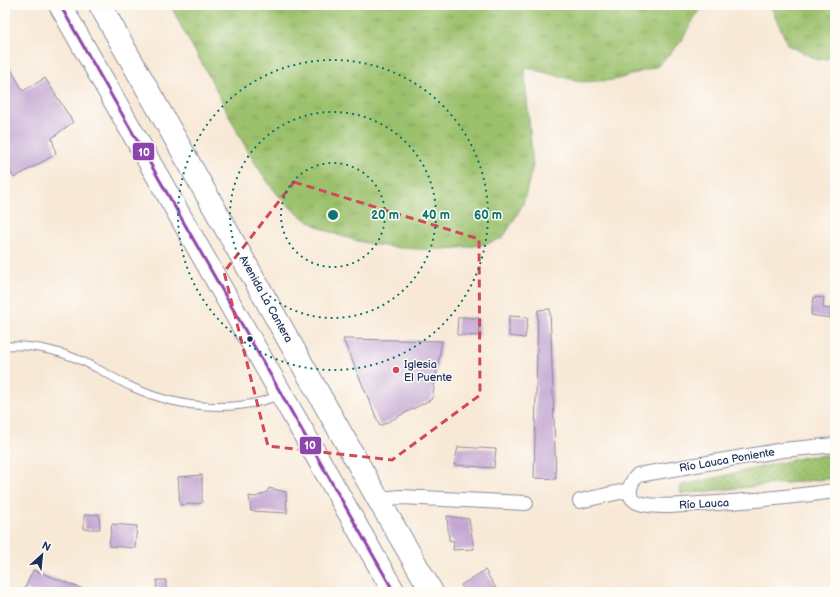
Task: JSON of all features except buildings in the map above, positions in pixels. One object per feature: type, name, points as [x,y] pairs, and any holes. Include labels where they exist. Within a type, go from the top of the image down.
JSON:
[{"type":"highway","points":[[60,5],[394,592]]},
{"type":"highway","name":"Avenida La Cantera","points":[[100,5],[378,499],[432,592]]},
{"type":"street","name":"Río Lauca Poniente","points":[[629,490],[632,481],[638,475],[783,450],[835,444]]},
{"type":"street","points":[[580,501],[629,490]]},
{"type":"street","name":"Río Lauca","points":[[629,490],[631,496],[636,502],[672,506],[752,502],[835,491]]},
{"type":"street","points":[[378,499],[401,497],[526,504]]},
{"type":"lane","points":[[5,346],[34,347],[70,356],[134,388],[175,402],[219,406],[241,405],[269,400],[282,394]]},
{"type":"highlighted area","points":[[294,182],[479,239],[480,395],[392,460],[268,446],[224,272]]},
{"type":"green space","points":[[171,5],[702,5],[679,44],[658,66],[615,80],[581,82],[524,67],[533,165],[523,204],[503,238],[489,243],[454,248],[409,249],[362,242],[340,236],[302,217],[287,205],[261,173],[239,135]]},
{"type":"green space","points":[[770,5],[835,5],[835,57],[818,60],[788,45]]},
{"type":"green space","points":[[835,454],[835,478],[681,494],[679,486],[805,457]]},
{"type":"transit line","name":"10","points":[[60,5],[394,592]]},
{"type":"place","name":"Iglesia El Puente","points":[[396,370]]}]
